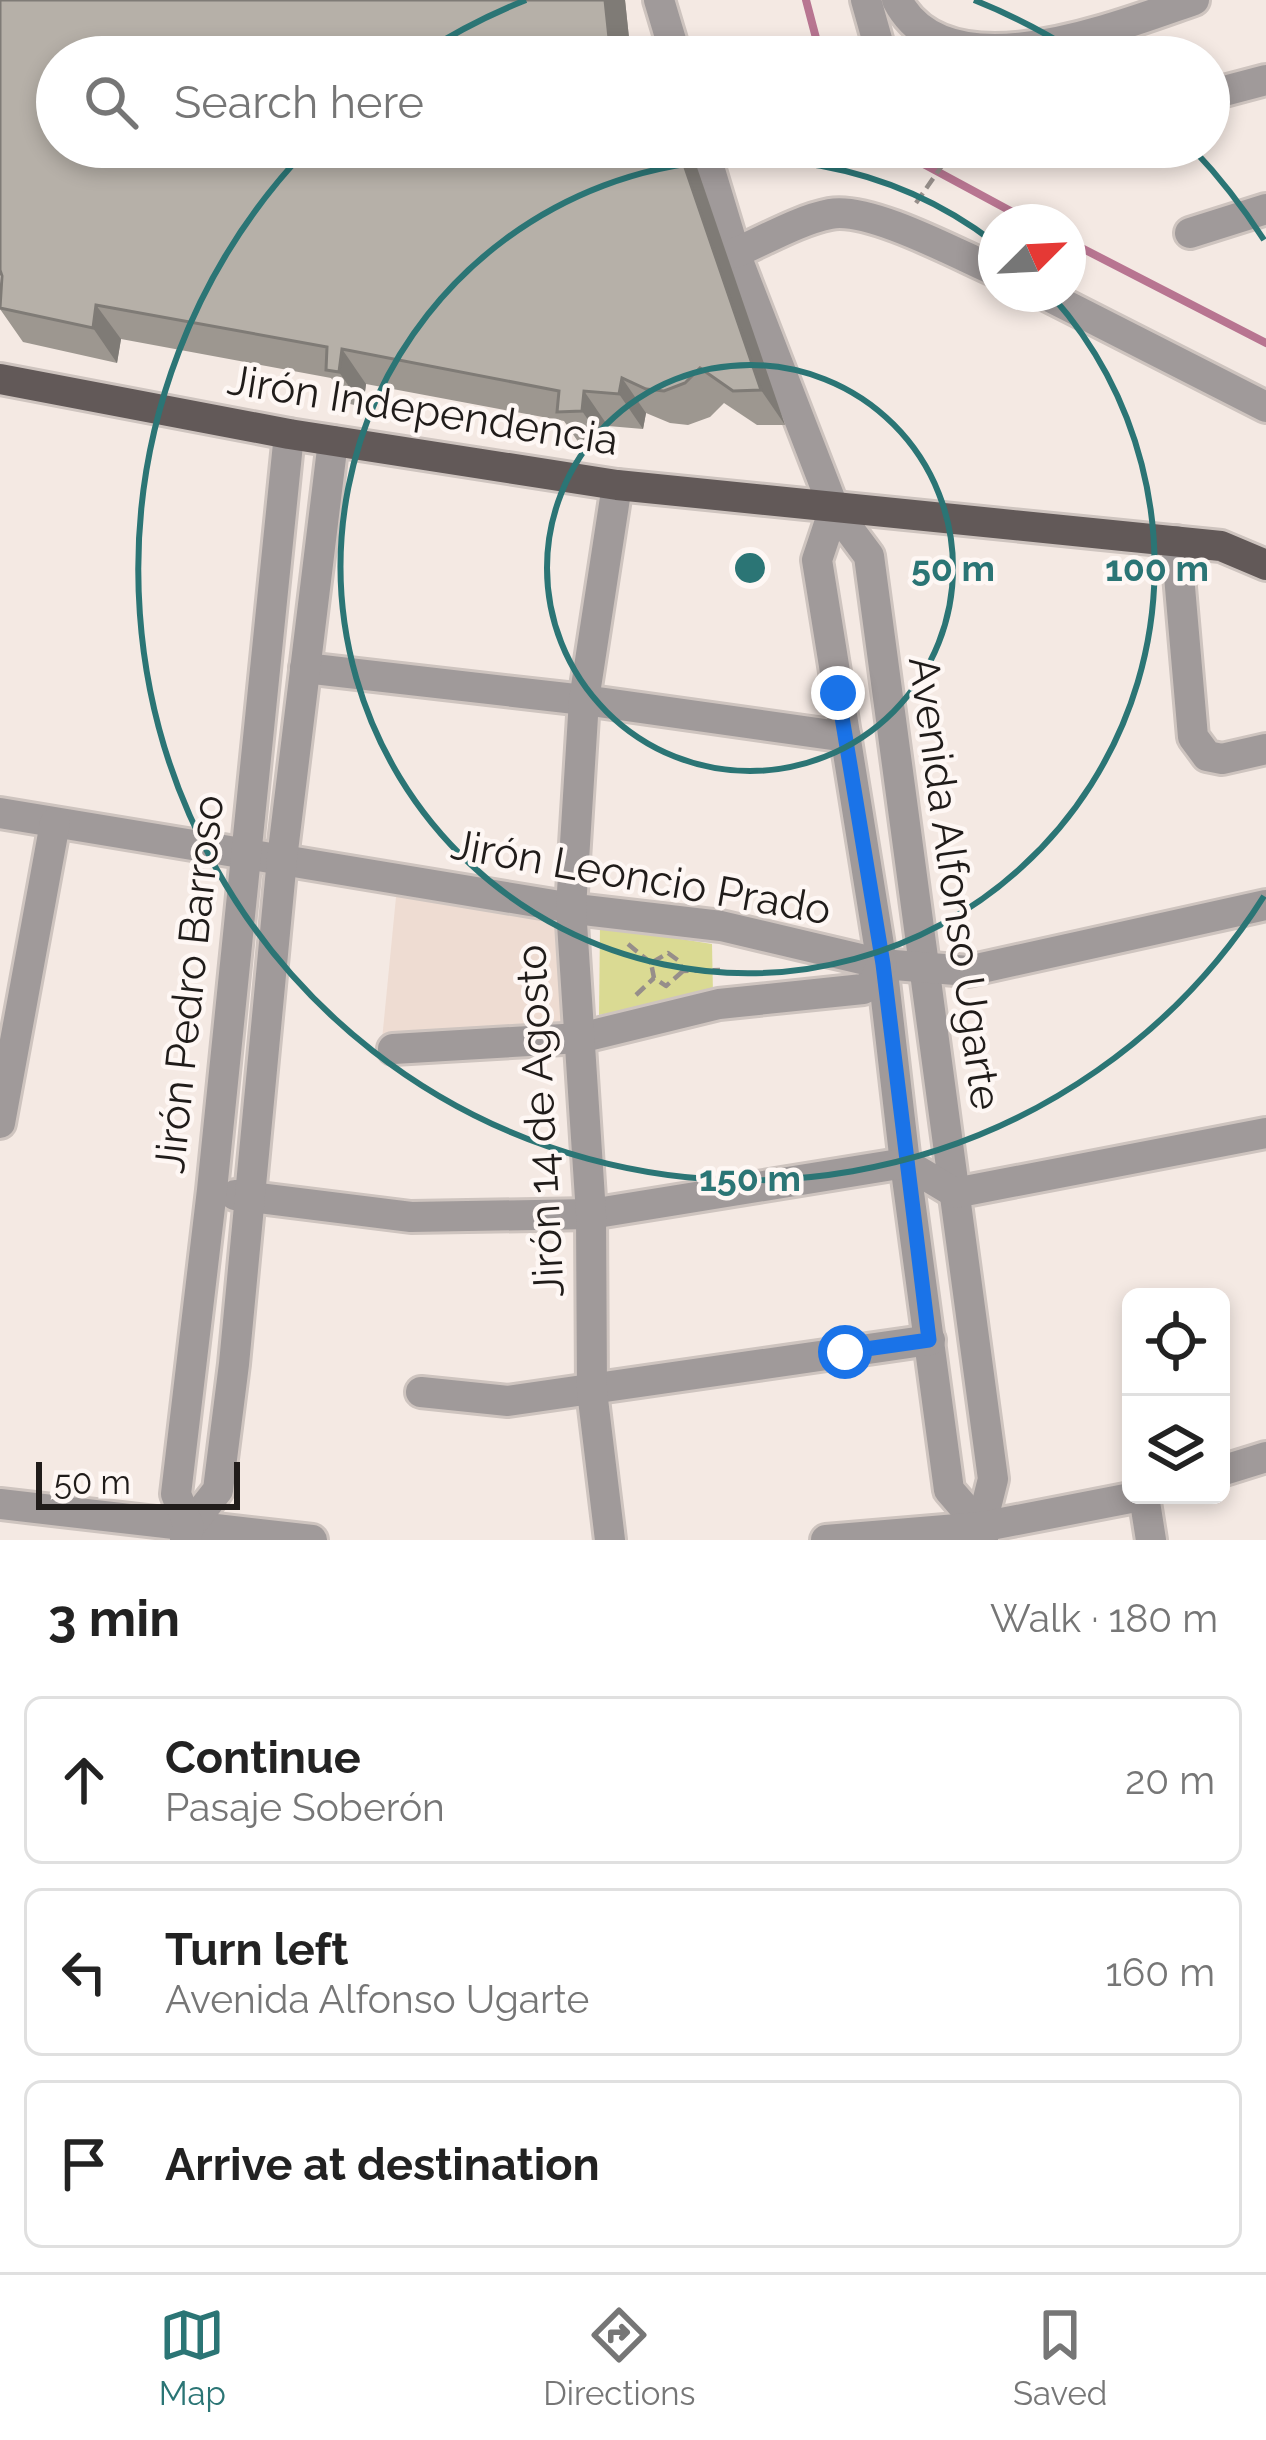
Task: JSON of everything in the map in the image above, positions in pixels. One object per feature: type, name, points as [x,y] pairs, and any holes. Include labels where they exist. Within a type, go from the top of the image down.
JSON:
[{"type":"main road","name":"Jirón Independencia","points":[[0,379],[289,434],[617,485],[1222,546],[1266,565]]},
{"type":"street","points":[[659,0],[670,36]]},
{"type":"street","points":[[866,0],[876,36]]},
{"type":"street","points":[[898,0],[907,19],[928,36]]},
{"type":"street","points":[[1079,36],[1194,0]]},
{"type":"street","points":[[1230,89],[1266,80]]},
{"type":"street","points":[[710,168],[735,253],[835,509]]},
{"type":"street","points":[[1190,233],[1266,209]]},
{"type":"street","points":[[735,253],[830,214],[851,213],[899,228],[978,263]]},
{"type":"street","points":[[1079,312],[1266,407]]},
{"type":"street","name":"Jirón Pedro Barroso","points":[[187,1534],[176,1495],[289,434]]},
{"type":"street","points":[[187,1534],[218,1490],[282,859],[333,440]]},
{"type":"street","name":"Jirón 14 de Agosto","points":[[610,1540],[592,1391],[591,1214],[571,908],[584,700],[617,485]]},
{"type":"street","name":"Avenida Alfonso Ugarte","points":[[835,509],[817,560],[883,964],[949,1490],[982,1533]]},
{"type":"street","name":"Avenida Alfonso Ugarte","points":[[835,509],[869,556],[993,1479],[982,1533]]},
{"type":"street","points":[[1176,541],[1193,737],[1207,756],[1222,759],[1266,749]]},
{"type":"street","points":[[305,668],[846,737]]},
{"type":"street","name":"Jirón Leoncio Prado","points":[[0,813],[571,908],[721,926],[883,964],[968,971],[1266,905]]},
{"type":"street","points":[[0,1123],[55,823]]},
{"type":"street","points":[[393,1048],[580,1038],[718,1004],[863,989],[873,984],[883,964]]},
{"type":"street","points":[[212,1190],[411,1217],[591,1214],[905,1163],[955,1192],[1266,1133]]},
{"type":"street","points":[[421,1392],[508,1401],[929,1340]]},
{"type":"street","points":[[1230,1468],[1266,1457]]},
{"type":"street","points":[[826,1540],[982,1533],[1122,1500]]},
{"type":"street","points":[[0,1504],[187,1534],[312,1540]]},
{"type":"street","points":[[1146,1504],[1150,1540]]},
{"type":"path","points":[[899,228],[940,168]]},
{"type":"path","points":[[683,971],[668,953],[651,963],[654,978],[666,986],[683,971],[720,970],[718,1004]]},
{"type":"shaded area","points":[[397,887],[560,918],[566,1028],[382,1040]]},
{"type":"green space","points":[[600,926],[712,944],[713,995],[599,1015]]},
{"type":"building","points":[[0,0],[605,0],[609,36],[36,36],[36,168],[685,168],[761,390],[733,391],[700,368],[685,383],[664,391],[622,378],[619,394],[584,391],[582,411],[557,412],[559,391],[342,349],[339,372],[326,370],[327,347],[96,305],[93,328],[0,308]]},
{"type":"waterway","points":[[806,0],[815,36]]},
{"type":"waterway","points":[[931,168],[998,204]]},
{"type":"waterway","points":[[1086,250],[1266,343]]},
{"type":"route","points":[[838,693],[883,964],[929,1340],[845,1352]]}]
